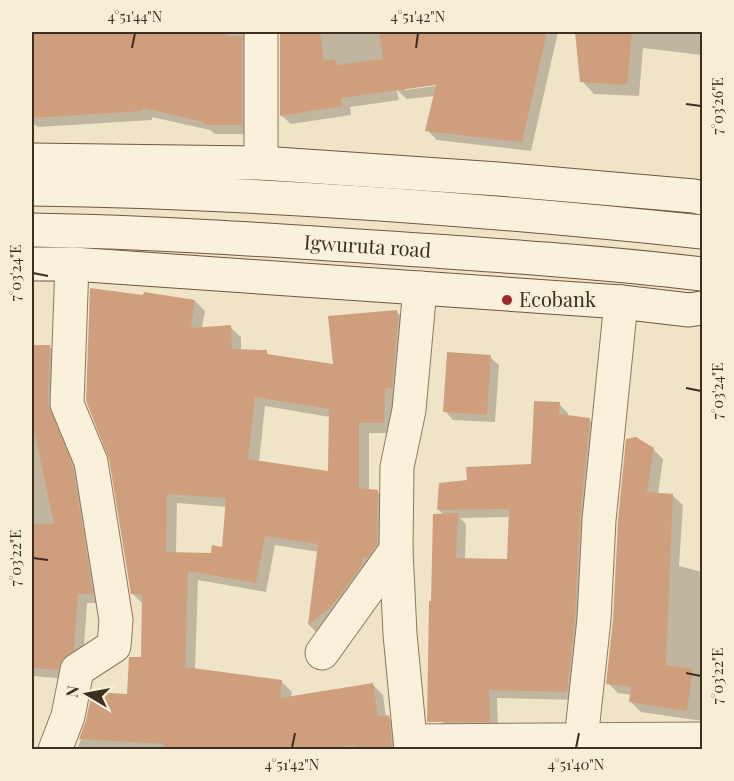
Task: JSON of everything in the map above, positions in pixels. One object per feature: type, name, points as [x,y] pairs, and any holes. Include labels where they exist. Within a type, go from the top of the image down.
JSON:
[{"type":"street","points":[[261,32],[261,163]]},
{"type":"street","points":[[32,160],[261,163],[498,179],[702,198]]},
{"type":"street","points":[[32,189],[181,192],[305,198],[702,232]]},
{"type":"street","name":"Igwuruta road","points":[[32,230],[178,234],[302,242],[608,263],[702,274]]},
{"type":"street","points":[[32,264],[72,264],[420,288],[689,310],[702,308]]},
{"type":"street","points":[[55,750],[68,716],[77,670],[114,646],[116,620],[91,462],[67,404],[72,264]]},
{"type":"street","points":[[420,288],[409,410],[397,467],[396,550],[400,634],[411,745],[580,745],[702,739]]},
{"type":"street","points":[[580,745],[594,619],[599,520],[621,303]]},
{"type":"street","points":[[322,654],[396,550]]},
{"type":"building","points":[[32,32],[195,32],[195,34],[242,36],[242,125],[204,125],[204,122],[143,108],[143,111],[32,118]]},
{"type":"building","points":[[320,32],[324,61],[335,59],[336,65],[383,59],[379,32],[547,32],[522,142],[425,131],[436,85],[341,98],[342,106],[280,116],[280,33]]},
{"type":"building","points":[[575,32],[632,32],[627,85],[580,82]]},
{"type":"building","points":[[90,288],[143,295],[144,292],[195,300],[191,328],[231,325],[232,349],[267,350],[267,354],[333,364],[328,316],[397,310],[392,388],[385,389],[384,423],[359,423],[359,488],[378,490],[377,544],[368,558],[363,557],[362,565],[332,606],[308,625],[318,544],[265,536],[256,583],[188,571],[185,667],[282,680],[280,698],[373,683],[378,717],[389,715],[392,750],[355,750],[355,745],[325,750],[163,750],[164,744],[79,739],[92,692],[127,694],[129,657],[141,657],[142,594],[131,594],[109,459],[86,401]],"holes":[[[255,397],[329,409],[328,471],[248,459]],[[167,494],[226,498],[222,547],[212,545],[211,553],[166,552]]]},
{"type":"building","points":[[32,345],[50,345],[48,404],[73,467],[93,594],[78,594],[74,650],[62,659],[58,670],[32,668],[32,524],[54,524],[32,421]]},
{"type":"building","points":[[447,352],[491,355],[487,415],[443,412]]},
{"type":"building","points":[[534,401],[560,402],[559,414],[590,418],[567,692],[489,690],[490,722],[427,722],[433,514],[458,513],[456,558],[507,559],[509,509],[437,510],[439,483],[467,480],[466,467],[531,464]]},
{"type":"building","points":[[636,437],[654,448],[647,492],[673,494],[666,665],[693,669],[687,711],[629,702],[631,687],[606,684],[626,439]]},
{"type":"place","name":"Ecobank","points":[[507,300]]}]
